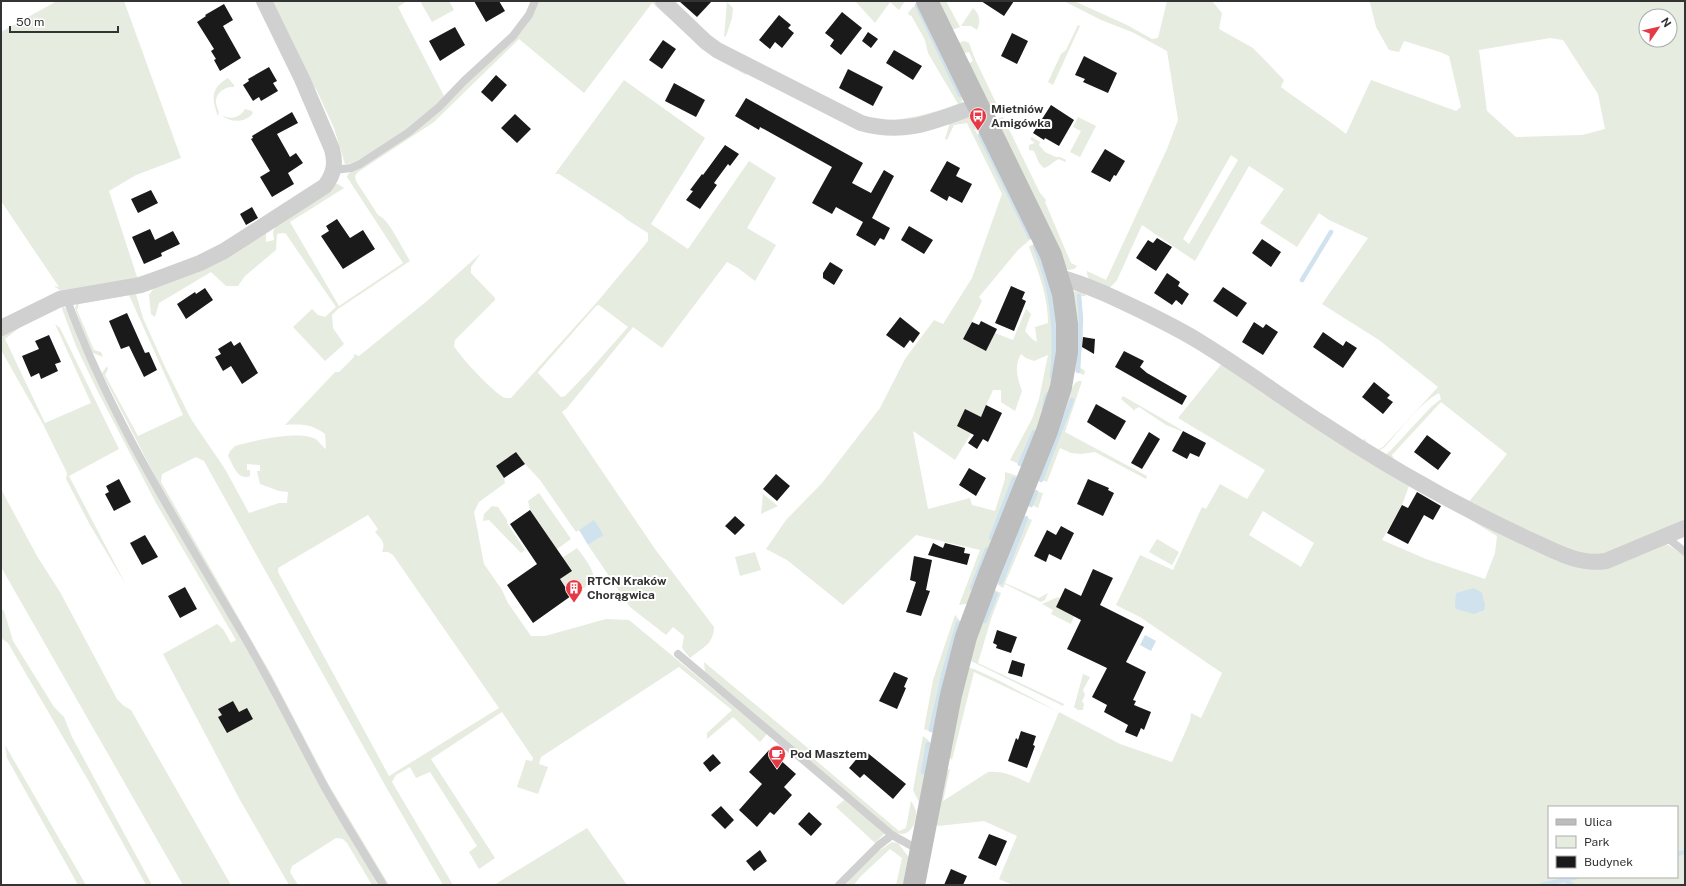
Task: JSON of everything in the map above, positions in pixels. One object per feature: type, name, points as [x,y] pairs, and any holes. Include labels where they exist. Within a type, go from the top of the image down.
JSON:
[{"type":"street","points":[[1,328],[52,301],[66,297],[141,285],[200,263],[224,251],[318,191],[330,179],[334,170],[335,158],[327,136],[302,79],[264,1]]},
{"type":"street","points":[[663,1],[706,42],[717,50],[861,123],[876,128],[906,128],[923,124],[979,105]]},
{"type":"street","points":[[914,885],[951,695],[966,637],[989,575],[1047,431],[1061,387],[1067,352],[1065,312],[1059,277],[1044,237],[927,1]]},
{"type":"street","points":[[1059,277],[1079,282],[1113,296],[1183,332],[1257,379],[1319,422],[1414,481],[1498,525],[1574,559],[1586,562],[1606,561],[1685,528]]},
{"type":"lane","points":[[334,170],[351,168],[360,164],[423,121],[513,36],[529,15],[535,1]]},
{"type":"lane","points":[[66,297],[87,350],[132,440],[279,697],[325,786],[383,885]]},
{"type":"lane","points":[[1665,536],[1685,552]]},
{"type":"lane","points":[[678,654],[892,835],[920,851]]},
{"type":"lane","points":[[839,885],[878,845],[892,835]]},
{"type":"green space","points":[[57,1],[124,1],[181,158],[136,175],[109,191],[137,277],[170,267],[158,275],[62,292],[54,286],[59,287],[1,201],[1,32]]},
{"type":"green space","points":[[268,1],[407,1],[398,7],[444,96],[426,117],[384,146],[361,159],[345,164],[334,128],[316,89],[310,83]]},
{"type":"green space","points":[[420,1],[449,1],[454,10],[432,22]]},
{"type":"green space","points":[[539,1],[657,1],[747,71],[746,75],[713,57],[652,3],[584,93],[519,39],[434,122],[358,172],[355,176],[356,181],[378,215],[387,222],[396,235],[410,261],[338,309],[332,315],[333,328],[344,344],[325,361],[293,327],[312,309],[318,315],[325,317],[336,307],[286,234],[283,233],[277,234],[276,250],[245,276],[238,286],[226,286],[211,272],[159,303],[155,317],[151,314],[149,295],[154,288],[264,231],[266,233],[266,242],[274,240],[273,232],[276,225],[334,184],[338,184],[344,188],[290,222],[339,306],[403,263],[347,177],[348,174],[445,104],[517,37],[528,23]]},
{"type":"green space","points":[[855,1],[905,1],[899,10],[890,2],[875,23]]},
{"type":"green space","points":[[941,1],[946,1],[960,27],[952,30],[938,4]]},
{"type":"green space","points":[[1064,1],[1074,1],[1127,25],[1152,39],[1158,38],[1167,1],[1212,1],[1222,13],[1219,29],[1253,48],[1284,80],[1281,87],[1346,134],[1371,80],[1456,111],[1461,107],[1449,56],[1404,41],[1399,52],[1389,50],[1376,27],[1370,3],[1368,1],[1685,1],[1685,524],[1608,557],[1589,559],[1577,557],[1467,506],[1402,469],[1403,467],[1468,503],[1507,454],[1441,402],[1392,455],[1394,459],[1388,460],[1382,458],[1431,407],[1441,399],[1439,393],[1432,397],[1405,423],[1438,387],[1379,340],[1322,304],[1368,238],[1329,220],[1319,213],[1297,247],[1260,223],[1284,189],[1249,166],[1195,261],[1142,225],[1117,280],[1107,289],[1096,287],[1088,278],[1087,271],[1106,280],[1167,149],[1178,120],[1167,51],[1132,32],[1101,20]],"holes":[[[1550,38],[1563,40],[1598,94],[1605,129],[1582,135],[1516,137],[1487,111],[1479,50]],[[1231,155],[1238,160],[1189,244],[1183,239]]]},
{"type":"green space","points":[[727,2],[733,8],[732,18],[726,36],[724,37]]},
{"type":"green space","points":[[919,4],[964,97],[960,105],[931,116],[918,117],[885,125],[879,122],[919,116],[958,104],[928,53],[925,40],[911,15],[910,16],[908,13],[913,7]]},
{"type":"green space","points":[[973,8],[979,18],[977,30],[971,26],[961,26]]},
{"type":"green space","points":[[1078,25],[1080,26],[1053,85],[1048,82],[1061,54],[1066,50]]},
{"type":"green space","points":[[964,41],[969,43],[998,107],[989,104],[967,64],[973,61],[969,52],[962,54],[958,43]]},
{"type":"green space","points":[[228,78],[234,87],[224,89],[217,96],[216,103],[219,111],[218,116],[214,104],[214,94],[218,86]]},
{"type":"green space","points":[[624,80],[705,138],[651,224],[688,249],[749,161],[776,178],[747,228],[776,245],[755,281],[738,268],[727,262],[662,348],[633,327],[567,408],[562,412],[655,549],[714,627],[710,642],[690,658],[682,648],[684,636],[673,627],[666,635],[630,607],[588,545],[604,535],[594,521],[576,532],[540,480],[516,452],[496,466],[504,478],[505,483],[479,502],[474,512],[484,564],[502,590],[508,603],[531,636],[545,636],[606,619],[629,620],[767,734],[760,742],[733,717],[707,739],[707,733],[732,710],[679,667],[541,757],[539,764],[548,767],[538,794],[517,787],[526,760],[532,761],[533,758],[502,712],[431,759],[495,858],[479,869],[469,852],[477,846],[430,772],[416,778],[410,767],[396,775],[392,782],[453,885],[443,885],[386,787],[204,461],[196,457],[162,474],[161,482],[272,676],[329,785],[389,885],[386,885],[314,761],[260,656],[163,492],[102,373],[107,366],[108,369],[105,375],[138,436],[183,415],[129,295],[79,304],[77,310],[94,350],[101,352],[103,357],[93,353],[84,334],[75,308],[77,303],[93,297],[132,291],[136,294],[143,318],[191,419],[225,469],[249,513],[279,503],[287,503],[288,492],[279,491],[260,484],[257,471],[260,471],[260,465],[247,464],[247,470],[250,470],[250,476],[246,477],[239,474],[228,456],[230,451],[235,446],[264,439],[289,436],[310,437],[317,440],[326,449],[325,434],[315,428],[306,425],[285,425],[335,372],[339,372],[354,357],[354,354],[359,356],[427,301],[481,253],[471,267],[471,273],[495,298],[495,300],[455,340],[454,346],[486,383],[505,398],[511,398],[598,301],[648,241],[648,233],[559,174],[555,174]],"holes":[[[599,305],[628,327],[590,370],[565,396],[561,397],[538,373],[596,306]],[[368,515],[378,529],[375,532],[383,543],[382,552],[388,552],[393,555],[499,708],[389,776],[278,572],[278,568]]]},
{"type":"green space","points":[[245,109],[252,111],[253,113],[246,119],[238,121],[233,121],[221,115],[231,118],[238,116]]},
{"type":"green space","points":[[969,114],[981,125],[974,128],[978,136],[985,133],[1032,238],[1018,250],[979,297],[982,301],[963,339],[986,351],[995,333],[1013,340],[1026,309],[1031,314],[1025,331],[1037,342],[1035,327],[1048,323],[1048,313],[1039,274],[1029,247],[1034,243],[1056,292],[1059,366],[1026,467],[1010,460],[1032,419],[1039,399],[1048,355],[1034,361],[1021,354],[1017,372],[1022,391],[1015,411],[1001,402],[1001,390],[993,390],[981,417],[955,460],[913,431],[928,509],[970,498],[972,505],[995,511],[1005,479],[1005,472],[1018,476],[970,603],[959,605],[980,550],[916,535],[843,605],[787,560],[766,549],[786,520],[822,483],[880,408],[905,359],[934,320],[943,324],[972,278],[1002,194],[967,123],[954,125],[947,140],[945,139],[950,122]]},
{"type":"green space","points":[[1003,117],[1040,193],[1046,200],[1045,202],[1071,263],[1077,266],[1074,269],[1068,270],[1064,266],[996,119]]},
{"type":"green space","points":[[1078,117],[1096,126],[1080,157],[1070,152],[1081,131],[1073,127]]},
{"type":"green space","points":[[1032,137],[1040,142],[1039,145],[1045,152],[1066,160],[1065,162],[1059,159],[1044,168],[1039,163],[1034,151],[1029,150],[1029,145],[1035,143],[1030,139]]},
{"type":"green space","points":[[1075,291],[1084,292],[1086,296],[1081,296],[1083,337],[1079,367],[1085,371],[1084,375],[1074,371],[1073,294]]},
{"type":"green space","points":[[61,306],[66,309],[80,344],[378,885],[372,885],[347,843],[343,839],[336,838],[292,866],[290,872],[298,885],[289,885],[240,800],[163,654],[217,624],[223,629],[231,643],[236,640],[156,503],[97,390],[76,346]]},
{"type":"green space","points":[[16,324],[19,328],[5,339],[45,423],[91,403],[55,324],[60,328],[119,449],[69,476],[126,585],[90,525],[66,479],[67,473],[43,424],[1,350],[1,333]]},
{"type":"green space","points":[[1224,361],[1409,486],[1402,505],[1382,540],[1426,559],[1485,579],[1495,553],[1497,536],[1451,508],[1573,563],[1665,543],[1685,556],[1685,885],[1013,885],[999,879],[1017,836],[984,821],[938,826],[933,821],[947,770],[950,769],[943,801],[988,772],[999,772],[1014,776],[1029,783],[1059,712],[1120,744],[1172,762],[1190,721],[1191,713],[1201,718],[1222,673],[1140,617],[1116,605],[1140,555],[1173,570],[1202,507],[1206,509],[1220,484],[1247,499],[1265,470],[1178,418]],"holes":[[[1263,511],[1314,543],[1301,567],[1249,535]]]},
{"type":"green space","points":[[1078,381],[1082,381],[1065,432],[1147,476],[1146,479],[1095,452],[1081,454],[1071,453],[1060,448],[1047,482],[1039,479],[1071,390]]},
{"type":"green space","points":[[1123,396],[1182,430],[1181,431],[1166,425],[1139,407],[1135,409],[1135,411],[1121,399]]},
{"type":"green space","points":[[1402,427],[1385,447],[1380,450],[1376,450],[1383,447]]},
{"type":"green space","points":[[1364,438],[1369,446],[1376,450],[1370,449],[1364,445]]},
{"type":"green space","points":[[1,489],[37,556],[60,592],[117,699],[131,710],[231,885],[183,885],[1,567]]},
{"type":"green space","points":[[1034,491],[1043,493],[1038,508],[1027,502]]},
{"type":"green space","points":[[539,493],[571,539],[557,549],[530,510],[528,501]]},
{"type":"green space","points":[[763,494],[778,506],[761,514]]},
{"type":"green space","points":[[492,506],[498,507],[507,520],[507,523],[525,550],[521,553],[489,520],[483,521],[484,514]]},
{"type":"green space","points":[[1021,515],[1032,520],[1005,583],[1039,598],[1048,593],[1045,600],[1041,602],[1005,584],[1003,588],[998,585],[996,581]]},
{"type":"green space","points":[[1157,539],[1179,552],[1172,565],[1149,552]]},
{"type":"green space","points":[[577,548],[589,564],[593,573],[593,578],[592,581],[571,596],[560,579],[572,571],[562,558]]},
{"type":"green space","points":[[755,552],[761,570],[740,576],[735,557]]},
{"type":"green space","points":[[995,590],[1001,593],[991,619],[978,663],[1064,704],[1063,706],[971,661],[979,622],[991,591]]},
{"type":"green space","points":[[1058,597],[1060,598],[1056,607],[1074,616],[1071,624],[1051,614],[1053,610],[1042,604]]},
{"type":"green space","points":[[1,608],[4,611],[13,641],[54,707],[64,717],[72,737],[152,885],[146,885],[88,780],[8,643],[1,638]]},
{"type":"green space","points":[[955,615],[962,623],[934,733],[924,729],[933,680]]},
{"type":"green space","points":[[704,662],[809,749],[806,752],[899,831],[906,828],[911,801],[916,813],[913,827],[903,834],[894,832],[705,672]]},
{"type":"green space","points":[[966,667],[998,680],[1059,712],[974,672],[952,760],[947,755]]},
{"type":"green space","points":[[1083,674],[1090,677],[1083,690],[1085,695],[1082,701],[1084,704],[1083,710],[1078,710],[1074,707]]},
{"type":"green space","points":[[923,736],[933,746],[919,802],[913,790]]},
{"type":"green space","points":[[5,745],[86,885],[78,885],[7,758]]},
{"type":"green space","points":[[844,800],[885,833],[875,843],[836,807]]},
{"type":"green space","points":[[587,828],[627,885],[496,884],[502,880]]},
{"type":"green space","points":[[892,842],[898,843],[910,859],[906,885],[896,885],[902,858],[890,849],[860,877],[854,885],[845,885],[877,852]]},
{"type":"water","points":[[594,520],[604,535],[588,545],[579,530]]},
{"type":"water","points":[[1474,588],[1482,593],[1485,605],[1484,610],[1474,614],[1456,609],[1456,593]]},
{"type":"water","points":[[1145,635],[1156,641],[1151,651],[1140,645]]},
{"type":"building","points":[[474,1],[499,1],[505,11],[486,22]]},
{"type":"building","points":[[679,1],[712,1],[697,17]]},
{"type":"building","points":[[981,1],[1014,1],[1004,16]]},
{"type":"building","points":[[224,4],[233,20],[223,26],[241,58],[220,71],[214,60],[216,59],[211,51],[214,49],[197,22],[206,16],[205,15]]},
{"type":"building","points":[[842,12],[862,28],[841,55],[830,46],[834,40],[825,33]]},
{"type":"building","points":[[779,15],[791,25],[788,28],[794,33],[782,48],[775,42],[770,49],[759,40]]},
{"type":"building","points":[[455,27],[465,45],[440,61],[429,41]]},
{"type":"building","points":[[868,32],[878,39],[871,48],[862,41]]},
{"type":"building","points":[[1012,33],[1028,41],[1017,64],[1001,56]]},
{"type":"building","points":[[663,40],[676,49],[662,69],[649,60]]},
{"type":"building","points":[[894,50],[922,66],[913,80],[886,63]]},
{"type":"building","points":[[1084,56],[1117,73],[1108,93],[1083,82],[1085,79],[1075,75]]},
{"type":"building","points":[[269,67],[277,81],[273,83],[278,91],[261,101],[259,97],[253,101],[243,85],[249,81],[248,79]]},
{"type":"building","points":[[848,69],[883,87],[873,106],[839,88]]},
{"type":"building","points":[[496,75],[507,85],[492,102],[481,92]]},
{"type":"building","points":[[674,83],[705,100],[696,117],[665,101]]},
{"type":"building","points":[[746,98],[863,163],[852,183],[871,193],[884,170],[894,176],[872,218],[890,228],[884,240],[880,238],[875,246],[856,235],[863,222],[836,207],[832,214],[812,203],[832,167],[760,127],[759,130],[735,116]]},
{"type":"building","points":[[1051,105],[1074,120],[1059,146],[1045,138],[1044,140],[1033,133]]},
{"type":"building","points":[[292,112],[298,123],[277,134],[290,157],[296,153],[303,163],[288,173],[294,184],[272,197],[260,177],[270,171],[251,139],[253,138],[252,136]]},
{"type":"building","points":[[515,114],[531,129],[517,143],[501,128]]},
{"type":"building","points":[[725,145],[739,154],[730,166],[728,164],[714,183],[717,185],[700,209],[686,200],[693,191],[690,190]]},
{"type":"building","points":[[1105,149],[1125,161],[1116,176],[1114,175],[1110,182],[1091,172]]},
{"type":"building","points":[[947,161],[960,168],[956,176],[972,184],[962,203],[949,196],[947,201],[930,191]]},
{"type":"building","points":[[151,190],[158,203],[138,213],[131,199]]},
{"type":"building","points":[[252,207],[258,218],[246,225],[240,214]]},
{"type":"building","points":[[337,219],[350,238],[363,230],[375,249],[343,269],[321,236],[329,231],[326,226]]},
{"type":"building","points":[[909,226],[933,240],[924,254],[901,240]]},
{"type":"building","points":[[150,229],[155,240],[173,231],[180,244],[161,253],[162,256],[144,264],[132,237]]},
{"type":"building","points":[[1157,238],[1172,247],[1156,271],[1136,258],[1148,240],[1153,243]]},
{"type":"building","points":[[1262,239],[1281,252],[1271,267],[1252,253]]},
{"type":"building","points":[[830,262],[843,270],[834,285],[823,278],[823,273]]},
{"type":"building","points":[[1167,273],[1180,282],[1178,286],[1189,294],[1182,305],[1176,300],[1172,305],[1154,293]]},
{"type":"building","points":[[1011,286],[1025,292],[1022,299],[1026,301],[1014,331],[995,323]]},
{"type":"building","points":[[1223,287],[1247,303],[1237,317],[1213,301]]},
{"type":"building","points":[[205,288],[213,300],[186,319],[177,304],[195,292],[196,294]]},
{"type":"building","points":[[127,313],[145,353],[149,352],[157,370],[144,377],[129,346],[121,349],[109,321]]},
{"type":"building","points":[[900,317],[920,333],[913,343],[910,340],[904,348],[886,335]]},
{"type":"building","points":[[981,321],[997,329],[986,351],[963,339],[972,322],[979,325]]},
{"type":"building","points":[[1254,322],[1263,328],[1266,324],[1278,332],[1263,355],[1242,342]]},
{"type":"building","points":[[1323,332],[1343,346],[1346,341],[1357,348],[1343,368],[1313,347]]},
{"type":"building","points":[[49,335],[61,362],[55,364],[58,371],[41,379],[39,373],[31,377],[22,356],[39,349],[35,341]]},
{"type":"building","points":[[1083,337],[1095,339],[1094,354],[1082,347]]},
{"type":"building","points":[[231,341],[234,346],[240,342],[258,373],[242,384],[231,366],[223,371],[215,357],[221,354],[218,349]]},
{"type":"building","points":[[1124,351],[1144,361],[1140,367],[1147,373],[1187,396],[1182,405],[1115,367]]},
{"type":"building","points":[[1374,382],[1390,395],[1387,398],[1393,402],[1383,414],[1362,397]]},
{"type":"building","points":[[1096,404],[1126,421],[1115,440],[1087,422]]},
{"type":"building","points":[[986,405],[1002,413],[988,442],[983,439],[977,449],[968,443],[974,435],[957,426],[965,409],[981,417]]},
{"type":"building","points":[[1183,431],[1206,443],[1199,457],[1190,453],[1187,459],[1172,451]]},
{"type":"building","points":[[1149,432],[1160,439],[1142,469],[1131,463]]},
{"type":"building","points":[[1427,435],[1451,453],[1438,470],[1414,452]]},
{"type":"building","points":[[516,452],[525,464],[504,478],[496,466]]},
{"type":"building","points":[[969,468],[986,478],[976,496],[959,485]]},
{"type":"building","points":[[776,474],[790,486],[777,501],[763,489]]},
{"type":"building","points":[[119,479],[131,502],[114,511],[105,494],[109,492],[106,486]]},
{"type":"building","points":[[1088,479],[1109,488],[1108,490],[1114,493],[1103,516],[1077,504]]},
{"type":"building","points":[[1417,492],[1441,506],[1433,520],[1424,515],[1408,544],[1387,533],[1402,505],[1408,508]]},
{"type":"building","points":[[530,510],[572,571],[560,579],[571,596],[533,623],[507,585],[537,564],[510,524]]},
{"type":"building","points":[[735,516],[745,525],[735,535],[725,526]]},
{"type":"building","points":[[1061,526],[1074,533],[1061,560],[1049,554],[1046,562],[1034,556],[1047,530],[1056,535]]},
{"type":"building","points":[[145,535],[158,557],[142,565],[130,543]]},
{"type":"building","points":[[933,543],[943,548],[945,543],[965,548],[964,553],[970,554],[967,565],[928,555]]},
{"type":"building","points":[[914,556],[932,560],[926,590],[930,591],[921,616],[906,612],[916,582],[910,580]]},
{"type":"building","points":[[1093,569],[1113,578],[1100,605],[1144,627],[1126,662],[1146,672],[1133,700],[1136,701],[1134,705],[1151,712],[1144,730],[1141,728],[1137,737],[1125,732],[1128,725],[1104,712],[1107,705],[1092,697],[1107,668],[1067,649],[1081,620],[1056,607],[1065,588],[1081,596]]},
{"type":"building","points":[[185,587],[197,609],[180,618],[168,596]]},
{"type":"building","points":[[997,630],[1017,637],[1011,653],[996,648],[997,645],[993,643]]},
{"type":"building","points":[[1012,660],[1025,664],[1022,677],[1008,673]]},
{"type":"building","points":[[894,672],[908,678],[904,687],[906,688],[897,709],[879,701]]},
{"type":"building","points":[[233,701],[239,712],[247,708],[253,719],[227,733],[218,717],[222,715],[218,709]]},
{"type":"building","points":[[1021,731],[1036,736],[1033,745],[1035,746],[1027,768],[1008,761],[1016,738],[1018,740]]},
{"type":"building","points":[[769,750],[796,774],[784,787],[792,795],[774,815],[770,812],[757,827],[739,810],[762,784],[749,772]]},
{"type":"building","points":[[864,750],[906,784],[893,799],[864,774],[860,778],[849,768]]},
{"type":"building","points":[[713,754],[721,763],[710,772],[703,763]]},
{"type":"building","points":[[721,806],[734,820],[725,829],[711,815]]},
{"type":"building","points":[[809,812],[822,824],[811,836],[798,824]]},
{"type":"building","points":[[989,834],[1007,841],[996,866],[978,858]]},
{"type":"building","points":[[760,850],[767,861],[754,871],[746,861]]},
{"type":"building","points":[[951,869],[967,876],[963,885],[944,885]]},
{"type":"waterway","points":[[917,5],[960,95]]},
{"type":"waterway","points":[[972,118],[976,127]]},
{"type":"waterway","points":[[980,135],[1030,237]]},
{"type":"waterway","points":[[1302,280],[1331,232]]},
{"type":"waterway","points":[[1035,247],[1050,295],[1054,327],[1052,377]]},
{"type":"waterway","points":[[1078,371],[1081,319],[1079,296]]},
{"type":"waterway","points":[[1044,409],[1048,394]]},
{"type":"waterway","points":[[1041,480],[1072,400]]},
{"type":"waterway","points":[[1020,464],[1034,432]]},
{"type":"waterway","points":[[991,538],[1014,479]]},
{"type":"waterway","points":[[1031,505],[1036,492]]},
{"type":"waterway","points":[[1001,582],[1026,518]]},
{"type":"waterway","points":[[972,588],[987,549]]},
{"type":"waterway","points":[[985,621],[996,594]]},
{"type":"waterway","points":[[931,730],[944,672],[958,623]]},
{"type":"waterway","points":[[923,772],[928,744]]},
{"type":"waterway","points":[[1678,854],[1685,852]]},
{"type":"waterway","points":[[1542,885],[1572,878]]},
{"type":"waterway","points":[[1565,880],[1572,885]]},
{"type":"place","name":"Mietniów Amigówka","points":[[978,131]]},
{"type":"place","name":"RTCN Kraków Chorągwica","points":[[574,603]]},
{"type":"place","name":"Pod Masztem","points":[[777,769]]}]
